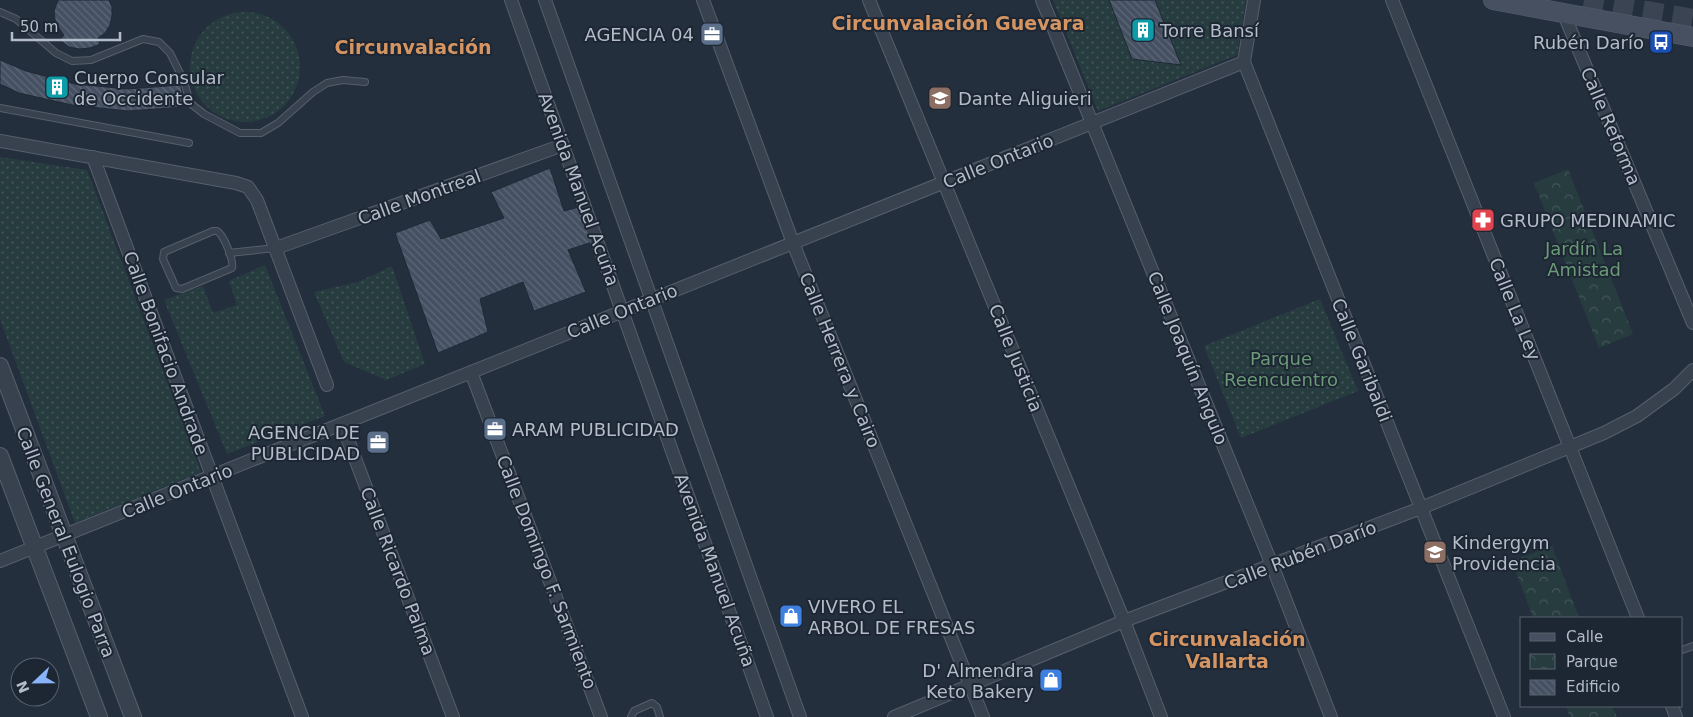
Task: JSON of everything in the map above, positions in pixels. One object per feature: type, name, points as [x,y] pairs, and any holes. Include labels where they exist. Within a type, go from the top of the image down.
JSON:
[{"type":"main road","points":[[1492,0],[1693,37]]},
{"type":"street","name":"Avenida Manuel Acuña","points":[[511,0],[767,717]]},
{"type":"street","name":"Avenida Manuel Acuña","points":[[544,0],[800,717]]},
{"type":"street","name":"Calle Herrera y Cairo","points":[[703,0],[793,243],[983,717]]},
{"type":"street","name":"Calle Justicia","points":[[869,0],[1124,621],[1160,717]]},
{"type":"street","name":"Calle Joaquín Angulo","points":[[1042,0],[1272,565],[1331,717]]},
{"type":"street","points":[[1244,62],[1254,0]]},
{"type":"street","name":"Calle La Ley","points":[[1392,0],[1638,617]]},
{"type":"street","name":"Calle Reforma","points":[[1563,12],[1693,323]]},
{"type":"street","name":"Calle Ontario","points":[[0,561],[1244,62]]},
{"type":"street","name":"Calle Garibaldi","points":[[1244,62],[1504,717]]},
{"type":"street","points":[[0,140],[236,183],[248,187],[257,200],[327,385]]},
{"type":"street","name":"Calle Montreal","points":[[276,248],[563,145]]},
{"type":"street","name":"Calle Bonifacio Andrade","points":[[93,157],[302,717]]},
{"type":"street","name":"Calle General Eulogio Parra","points":[[0,366],[133,717]]},
{"type":"street","name":"Calle Rubén Darío","points":[[894,717],[1124,621],[1421,508],[1604,433],[1637,416],[1674,389],[1693,370]]},
{"type":"street","name":"Calle Domingo F. Sarmiento","points":[[471,372],[601,717]]},
{"type":"street","name":"Calle Ricardo Palma","points":[[342,424],[453,717]]},
{"type":"street","name":"Calle General Eulogio Parra","points":[[0,456],[99,717]]},
{"type":"lane","points":[[0,12],[16,19],[56,52],[72,60],[91,60],[143,39],[159,42],[170,53],[184,81],[190,103],[204,114],[240,133],[260,133],[278,123],[313,92],[327,83],[342,80],[365,82]]},
{"type":"lane","points":[[0,108],[189,142]]},
{"type":"lane","points":[[217,231],[222,235],[229,253],[233,265],[229,270],[179,290],[173,286],[162,255],[166,250],[217,231]]},
{"type":"lane","points":[[229,253],[276,248]]},
{"type":"lane","points":[[631,717],[634,711],[652,704],[657,707],[660,717]]},
{"type":"green space","points":[[1053,0],[1246,0],[1237,55],[1098,111]]},
{"type":"green space","points":[[245,12],[266,16],[284,28],[296,46],[300,67],[296,88],[284,106],[266,118],[245,122],[224,118],[206,106],[194,88],[190,67],[194,46],[206,28],[224,16]]},
{"type":"green space","points":[[0,157],[87,170],[201,472],[75,523],[0,319]]},
{"type":"green space","name":"Jardín La Amistad","points":[[1568,169],[1633,334],[1599,348],[1534,183]]},
{"type":"green space","points":[[265,265],[325,416],[227,454],[164,300],[203,286],[213,313],[237,305],[229,281]]},
{"type":"green space","points":[[392,266],[425,364],[386,380],[344,362],[314,292],[358,282]]},
{"type":"green space","name":"Parque Reencuentro","points":[[1320,299],[1358,391],[1241,438],[1204,346]]},
{"type":"green space","points":[[1552,546],[1579,617],[1533,617],[1512,561]]},
{"type":"green space","points":[[1566,707],[1612,707],[1617,717],[1570,717]]},
{"type":"building","points":[[58,0],[109,0],[112,7],[112,16],[110,25],[105,33],[98,38],[100,44],[90,48],[79,49],[69,47],[60,40],[64,35],[55,20],[54,11]]},
{"type":"building","name":"Torre Bansí","points":[[1109,0],[1155,0],[1181,65],[1132,59]]},
{"type":"building","name":"Cuerpo Consular de Occidente","points":[[0,60],[26,71],[75,84],[128,89],[181,85],[184,107],[128,111],[72,105],[19,93],[0,84]]},
{"type":"building","points":[[550,168],[564,211],[579,207],[592,242],[568,250],[586,292],[534,311],[523,282],[480,299],[488,332],[438,353],[395,233],[430,220],[441,239],[504,218],[491,192]]},
{"type":"tunnel","points":[[1584,0],[1693,19]]},
{"type":"place","name":"Torre Bansí","points":[[1143,30]]},
{"type":"place","name":"AGENCIA 04","points":[[712,34]]},
{"type":"place","name":"Rubén Darío","points":[[1661,42]]},
{"type":"place","name":"Cuerpo Consular de Occidente","points":[[57,87]]},
{"type":"place","name":"Dante Aliguieri","points":[[940,98]]},
{"type":"place","name":"GRUPO MEDINAMIC","points":[[1483,220]]},
{"type":"place","name":"ARAM PUBLICIDAD","points":[[495,429]]},
{"type":"place","name":"AGENCIA DE PUBLICIDAD","points":[[378,442]]},
{"type":"place","name":"Kindergym Providencia","points":[[1435,552]]},
{"type":"place","name":"VIVERO EL ARBOL DE FRESAS","points":[[791,616]]},
{"type":"place","name":"D' Almendra Keto Bakery","points":[[1051,680]]},
{"type":"district","name":"Circunvalación Guevara","points":[[958,23]]},
{"type":"district","name":"Circunvalación","points":[[413,47]]},
{"type":"district","name":"Circunvalación Vallarta","points":[[1227,650]]}]
